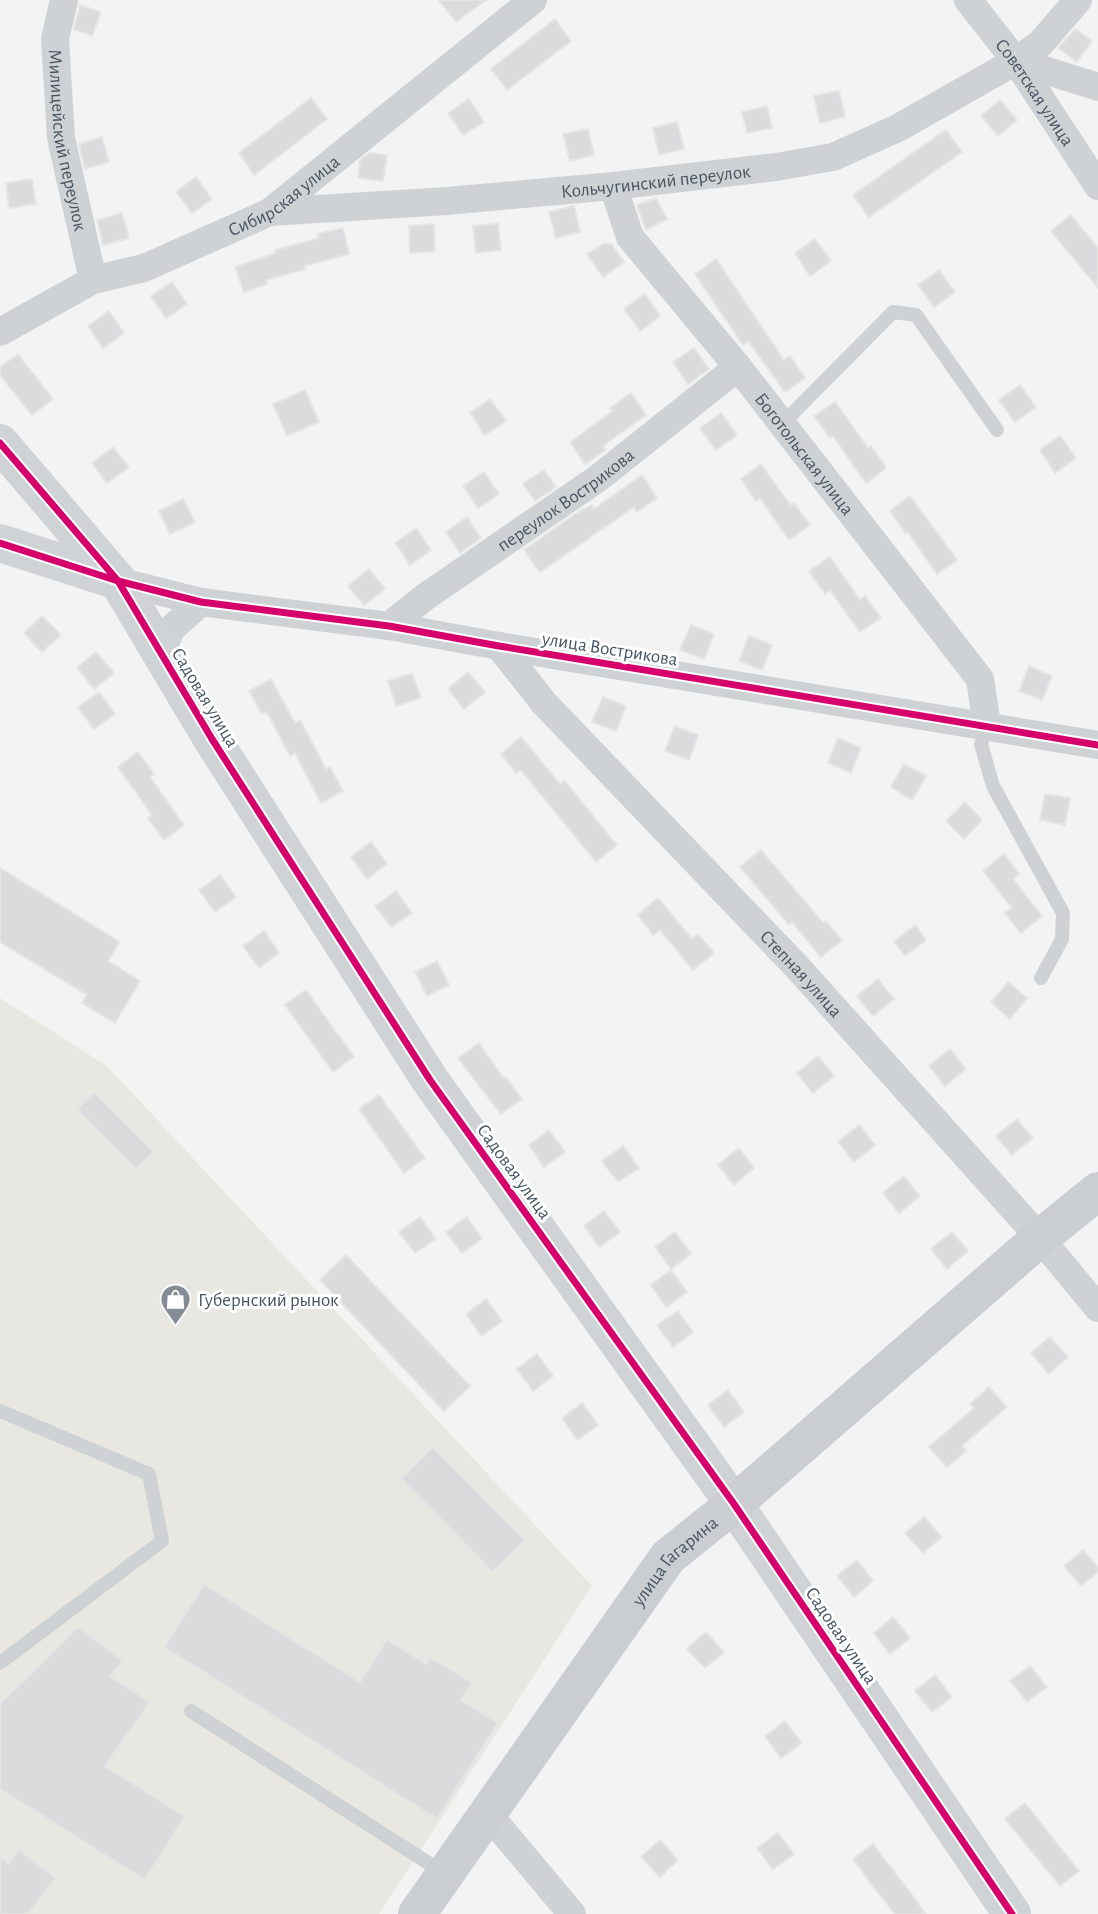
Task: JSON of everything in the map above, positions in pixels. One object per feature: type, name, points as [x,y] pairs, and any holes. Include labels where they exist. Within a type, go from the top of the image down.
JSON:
[{"type":"main road","name":"улица Гагарина","points":[[417,1914],[668,1557],[734,1504],[1040,1238],[1098,1191]]},
{"type":"street","name":"Милицейский переулок","points":[[64,0],[55,39],[61,138],[93,280]]},
{"type":"street","name":"Сибирская улица","points":[[0,332],[93,280],[144,268],[270,212],[533,0]]},
{"type":"street","name":"Советская улица","points":[[968,0],[1016,61],[1098,186]]},
{"type":"street","name":"Кольчугинский переулок","points":[[270,212],[447,201],[613,186],[776,167],[833,157],[898,128],[1016,61],[1040,44],[1078,0]]},
{"type":"street","points":[[1016,61],[1098,87]]},
{"type":"street","name":"Боготольская улица","points":[[613,186],[630,237],[738,367],[980,679],[988,725]]},
{"type":"street","name":"переулок Вострикова","points":[[389,626],[425,597],[597,479],[738,367]]},
{"type":"street","name":"Садовая улица","points":[[0,443],[118,581],[212,738],[430,1080],[734,1504],[1012,1914]]},
{"type":"street","points":[[0,543],[118,581]]},
{"type":"street","name":"улица Вострикова","points":[[118,581],[201,602],[389,626],[1098,745]]},
{"type":"street","points":[[161,653],[171,629],[201,602]]},
{"type":"street","name":"Степная улица","points":[[499,646],[544,703],[798,968],[1040,1238],[1098,1308]]},
{"type":"street","points":[[488,1814],[572,1914]]},
{"type":"lane","points":[[782,424],[893,312],[916,314],[997,430]]},
{"type":"lane","points":[[988,725],[981,744],[993,786],[1062,913],[1062,939],[1041,978]]},
{"type":"lane","points":[[0,1411],[149,1474],[162,1541],[0,1663]]},
{"type":"lane","points":[[191,1711],[446,1873]]},
{"type":"shaded area","name":"Губернский рынок","points":[[0,998],[107,1066],[592,1586],[379,1914],[0,1914]]},
{"type":"building","points":[[439,0],[486,0],[456,22]]},
{"type":"building","points":[[80,5],[101,12],[92,36],[74,29]]},
{"type":"building","points":[[555,19],[571,41],[507,90],[491,69]]},
{"type":"building","points":[[1075,29],[1092,41],[1077,62],[1058,48]]},
{"type":"building","points":[[839,91],[845,117],[820,123],[814,96]]},
{"type":"building","points":[[311,98],[327,119],[254,175],[239,153]]},
{"type":"building","points":[[469,99],[484,122],[463,135],[448,113]]},
{"type":"building","points":[[1000,100],[1017,120],[998,136],[981,116]]},
{"type":"building","points":[[767,106],[772,128],[747,133],[742,112]]},
{"type":"building","points":[[677,122],[684,149],[659,155],[653,128]]},
{"type":"building","points":[[588,129],[594,155],[570,161],[563,134]]},
{"type":"building","points":[[946,130],[962,152],[869,217],[853,195]]},
{"type":"building","points":[[102,137],[109,162],[85,169],[79,144]]},
{"type":"building","points":[[370,153],[387,155],[383,181],[358,178],[360,160]]},
{"type":"building","points":[[196,177],[212,199],[192,213],[176,192]]},
{"type":"building","points":[[32,179],[36,204],[9,208],[6,183]]},
{"type":"building","points":[[656,198],[667,219],[646,230],[637,205]]},
{"type":"building","points":[[574,206],[580,232],[556,238],[549,212]]},
{"type":"building","points":[[122,213],[129,238],[103,245],[97,220]]},
{"type":"building","points":[[1071,215],[1098,248],[1098,288],[1051,231]]},
{"type":"building","points":[[498,223],[501,250],[476,253],[473,226]]},
{"type":"building","points":[[434,224],[435,251],[410,253],[409,226]]},
{"type":"building","points":[[343,228],[349,254],[266,280],[267,284],[244,292],[235,267],[275,253],[275,250],[319,238],[318,234]]},
{"type":"building","points":[[815,239],[831,261],[810,276],[795,253]]},
{"type":"building","points":[[603,244],[611,244],[624,262],[603,277],[587,254]]},
{"type":"building","points":[[716,259],[784,360],[790,356],[805,378],[785,392],[748,341],[743,345],[695,274]]},
{"type":"building","points":[[939,270],[955,292],[934,307],[918,285]]},
{"type":"building","points":[[172,282],[187,304],[166,318],[151,296]]},
{"type":"building","points":[[645,294],[660,316],[640,331],[624,309]]},
{"type":"building","points":[[109,311],[124,333],[103,348],[88,326]]},
{"type":"building","points":[[694,348],[709,369],[688,384],[673,362]]},
{"type":"building","points":[[18,354],[53,399],[32,415],[0,375],[0,367]]},
{"type":"building","points":[[1020,385],[1036,407],[1015,422],[999,400]]},
{"type":"building","points":[[305,390],[319,422],[287,436],[273,404]]},
{"type":"building","points":[[631,393],[646,415],[603,446],[606,450],[585,464],[570,442],[613,411],[610,408]]},
{"type":"building","points":[[490,399],[506,421],[485,435],[470,413]]},
{"type":"building","points":[[835,402],[886,468],[866,483],[833,436],[830,438],[814,416]]},
{"type":"building","points":[[721,413],[737,435],[716,450],[700,428]]},
{"type":"building","points":[[1060,436],[1076,458],[1055,473],[1040,450]]},
{"type":"building","points":[[113,447],[129,467],[107,483],[92,463]]},
{"type":"building","points":[[761,464],[791,506],[794,503],[810,525],[789,540],[760,498],[756,501],[741,479]]},
{"type":"building","points":[[544,470],[556,487],[535,501],[523,484]]},
{"type":"building","points":[[484,472],[499,494],[478,508],[463,486]]},
{"type":"building","points":[[642,475],[657,498],[637,512],[634,507],[540,572],[524,550],[575,514],[592,505],[594,509]]},
{"type":"building","points":[[910,496],[957,560],[937,574],[890,511]]},
{"type":"building","points":[[183,499],[195,522],[170,534],[159,511]]},
{"type":"building","points":[[467,517],[481,538],[460,553],[446,532]]},
{"type":"building","points":[[416,528],[431,550],[410,565],[395,543]]},
{"type":"building","points":[[830,557],[860,600],[865,596],[881,618],[860,632],[830,590],[825,594],[809,571]]},
{"type":"building","points":[[369,569],[385,589],[364,605],[348,586]]},
{"type":"building","points":[[42,616],[61,635],[42,652],[24,633]]},
{"type":"building","points":[[691,625],[714,634],[704,659],[680,650]]},
{"type":"building","points":[[749,636],[772,645],[762,670],[739,661]]},
{"type":"building","points":[[96,652],[114,673],[94,689],[77,668]]},
{"type":"building","points":[[1029,666],[1052,676],[1042,700],[1019,691]]},
{"type":"building","points":[[468,672],[485,692],[464,709],[448,689]]},
{"type":"building","points":[[412,673],[421,698],[396,706],[388,681]]},
{"type":"building","points":[[271,679],[295,723],[300,720],[326,769],[330,767],[343,791],[321,803],[295,753],[290,756],[267,712],[262,714],[249,691]]},
{"type":"building","points":[[99,692],[115,714],[94,729],[78,707]]},
{"type":"building","points":[[603,697],[626,706],[616,731],[592,722]]},
{"type":"building","points":[[675,726],[698,735],[689,760],[665,751]]},
{"type":"building","points":[[521,737],[560,784],[564,780],[617,845],[596,862],[521,770],[516,773],[501,754]]},
{"type":"building","points":[[838,738],[861,748],[851,773],[828,763]]},
{"type":"building","points":[[138,752],[154,774],[150,777],[184,825],[164,840],[148,818],[152,815],[118,767]]},
{"type":"building","points":[[904,764],[926,776],[912,800],[891,787]]},
{"type":"building","points":[[1045,794],[1070,798],[1065,825],[1040,820]]},
{"type":"building","points":[[965,802],[982,820],[964,839],[946,821]]},
{"type":"building","points":[[371,842],[387,864],[367,879],[351,857]]},
{"type":"building","points":[[761,850],[823,923],[826,921],[842,940],[821,957],[792,922],[789,925],[740,867]]},
{"type":"building","points":[[1004,854],[1019,874],[1013,879],[1042,916],[1021,933],[1005,913],[1012,908],[983,871]]},
{"type":"building","points":[[0,868],[120,942],[108,961],[140,981],[115,1023],[82,1003],[87,995],[0,942]]},
{"type":"building","points":[[220,875],[236,897],[215,912],[199,890]]},
{"type":"building","points":[[396,891],[412,913],[391,927],[375,906]]},
{"type":"building","points":[[658,898],[692,939],[698,934],[714,953],[693,970],[660,930],[653,935],[638,915]]},
{"type":"building","points":[[915,925],[926,940],[905,956],[894,942]]},
{"type":"building","points":[[264,931],[279,953],[259,968],[243,946]]},
{"type":"building","points":[[437,961],[449,985],[427,996],[415,972]]},
{"type":"building","points":[[878,979],[894,999],[873,1016],[857,996]]},
{"type":"building","points":[[1008,982],[1027,998],[1010,1019],[991,1002]]},
{"type":"building","points":[[306,990],[354,1057],[333,1072],[285,1005]]},
{"type":"building","points":[[479,1043],[522,1099],[501,1114],[458,1058]]},
{"type":"building","points":[[950,1049],[966,1069],[945,1086],[929,1066]]},
{"type":"building","points":[[818,1056],[834,1076],[813,1093],[797,1073]]},
{"type":"building","points":[[94,1092],[154,1152],[136,1169],[77,1109]]},
{"type":"building","points":[[379,1095],[425,1158],[404,1173],[359,1109]]},
{"type":"building","points":[[1017,1119],[1033,1138],[1012,1155],[996,1136]]},
{"type":"building","points":[[859,1125],[875,1145],[854,1162],[838,1142]]},
{"type":"building","points":[[549,1130],[565,1152],[544,1167],[529,1145]]},
{"type":"building","points":[[623,1146],[639,1168],[618,1182],[602,1161]]},
{"type":"building","points":[[739,1148],[754,1168],[734,1185],[718,1165]]},
{"type":"building","points":[[904,1176],[920,1196],[899,1213],[883,1193]]},
{"type":"building","points":[[604,1211],[620,1232],[599,1247],[584,1225]]},
{"type":"building","points":[[420,1217],[436,1239],[415,1253],[399,1232]]},
{"type":"building","points":[[467,1217],[482,1239],[462,1253],[446,1232]]},
{"type":"building","points":[[675,1232],[691,1254],[671,1269],[655,1247]]},
{"type":"building","points":[[952,1232],[968,1251],[947,1269],[931,1249]]},
{"type":"building","points":[[346,1255],[470,1386],[444,1411],[320,1280]]},
{"type":"building","points":[[671,1270],[687,1292],[666,1307],[651,1285]]},
{"type":"building","points":[[486,1299],[502,1321],[481,1336],[466,1314]]},
{"type":"building","points":[[678,1311],[693,1332],[673,1347],[657,1325]]},
{"type":"building","points":[[1050,1337],[1068,1357],[1049,1374],[1031,1353]]},
{"type":"building","points":[[537,1354],[553,1376],[533,1391],[517,1369]]},
{"type":"building","points":[[989,1387],[1007,1407],[962,1446],[966,1451],[947,1467],[929,1447],[974,1408],[970,1404]]},
{"type":"building","points":[[728,1390],[744,1412],[724,1427],[708,1405]]},
{"type":"building","points":[[582,1403],[598,1425],[577,1440],[562,1418]]},
{"type":"building","points":[[433,1447],[525,1540],[493,1572],[401,1479]]},
{"type":"building","points":[[924,1517],[942,1537],[923,1553],[905,1533]]},
{"type":"building","points":[[1083,1550],[1098,1567],[1098,1572],[1081,1586],[1064,1566]]},
{"type":"building","points":[[857,1560],[873,1581],[854,1597],[837,1576]]},
{"type":"building","points":[[204,1584],[360,1682],[387,1639],[426,1664],[430,1657],[472,1683],[461,1700],[498,1723],[437,1819],[164,1647]]},
{"type":"building","points":[[893,1617],[910,1638],[890,1654],[874,1633]]},
{"type":"building","points":[[78,1627],[123,1661],[110,1676],[150,1702],[105,1766],[185,1816],[145,1880],[0,1789],[0,1704]]},
{"type":"building","points":[[706,1632],[724,1652],[705,1668],[687,1649]]},
{"type":"building","points":[[1030,1666],[1047,1687],[1027,1702],[1010,1681]]},
{"type":"building","points":[[935,1675],[952,1697],[932,1712],[915,1691]]},
{"type":"building","points":[[785,1721],[802,1743],[781,1758],[765,1736]]},
{"type":"building","points":[[1025,1803],[1079,1871],[1060,1886],[1005,1819]]},
{"type":"building","points":[[778,1833],[794,1854],[773,1869],[757,1848]]},
{"type":"building","points":[[660,1840],[678,1860],[660,1877],[641,1857]]},
{"type":"building","points":[[873,1844],[926,1914],[895,1914],[869,1881],[853,1859]]},
{"type":"building","points":[[19,1850],[56,1878],[28,1914],[0,1914],[0,1857],[9,1864]]},
{"type":"cycle path","points":[[0,443],[118,581],[212,739],[430,1080],[734,1504],[1012,1914]]},
{"type":"cycle path","points":[[0,543],[118,581],[201,602],[389,626],[1098,745]]},
{"type":"place","name":"Губернский рынок","points":[[175,1326]]}]
